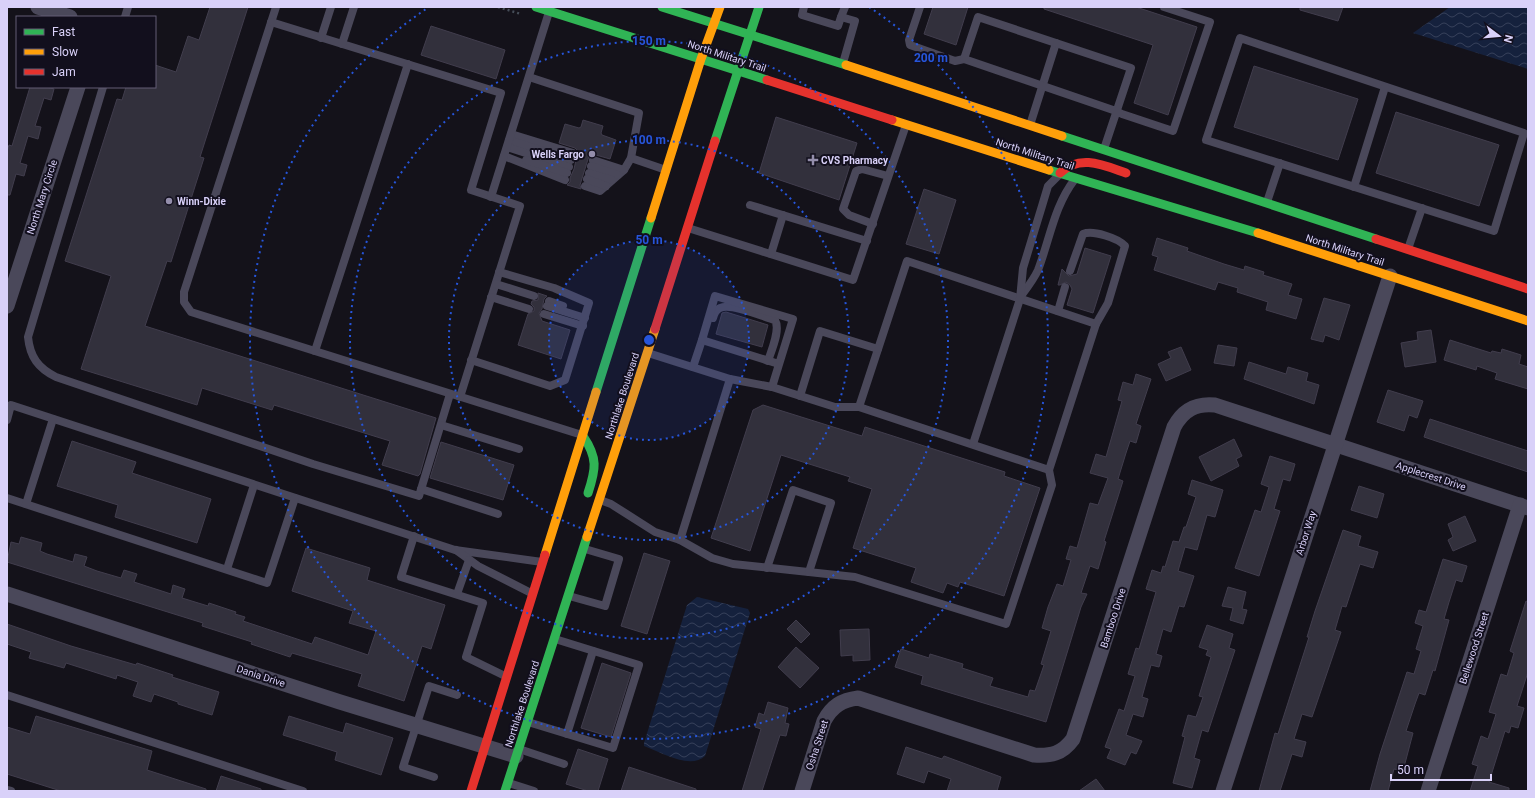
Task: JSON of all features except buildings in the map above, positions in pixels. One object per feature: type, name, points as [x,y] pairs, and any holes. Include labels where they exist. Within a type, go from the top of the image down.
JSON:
[{"type":"main road","name":"North Military Trail","points":[[536,7],[1076,178],[1396,273],[1528,321]]},
{"type":"main road","name":"North Military Trail","points":[[662,7],[751,34],[1528,289]]},
{"type":"main road","points":[[471,791],[701,59],[720,7]]},
{"type":"main road","name":"Northlake Boulevard","points":[[506,787],[759,7]]},
{"type":"main road","points":[[1060,173],[1065,167],[1079,161],[1098,164],[1135,176]]},
{"type":"main road","points":[[1222,198],[1252,198]]},
{"type":"main road","points":[[1210,218],[1231,215]]},
{"type":"main road","points":[[1394,254],[1408,250]]},
{"type":"main road","points":[[583,436],[593,449],[596,468],[584,504]]},
{"type":"main road","points":[[569,596],[570,561]]},
{"type":"street","points":[[38,7],[67,16]]},
{"type":"street","name":"North Mary Circle","points":[[7,306],[78,88]]},
{"type":"street","name":"Arbor Way","points":[[1224,791],[1335,445],[1396,273]]},
{"type":"street","name":"Bamboo Drive","points":[[839,703],[848,699],[858,698],[1034,755],[1049,756],[1058,753],[1067,747],[1073,739],[1174,427],[1182,415],[1195,406],[1205,404],[1216,405],[1335,445]]},
{"type":"street","name":"Applecrest Drive","points":[[1335,445],[1524,507]]},
{"type":"street","name":"Bellewood Street","points":[[1428,791],[1524,507]]},
{"type":"street","name":"Dania Drive","points":[[7,594],[340,702],[485,746],[518,752]]},
{"type":"street","name":"Osha Street","points":[[802,791],[824,721],[829,713],[839,703]]},
{"type":"lane","points":[[276,7],[184,292],[184,302],[191,312],[583,436]]},
{"type":"lane","points":[[321,38],[331,7]]},
{"type":"lane","points":[[342,44],[354,7]]},
{"type":"lane","points":[[804,7],[802,15],[838,26],[845,7]]},
{"type":"lane","points":[[920,7],[909,40],[910,45],[955,61],[964,59],[1173,131],[1210,22],[1164,7]]},
{"type":"lane","points":[[491,197],[550,11]]},
{"type":"lane","points":[[842,17],[855,21],[842,64]]},
{"type":"lane","points":[[964,59],[978,17],[1131,68],[1104,150]]},
{"type":"lane","points":[[271,22],[501,93],[471,190],[520,206],[460,397]]},
{"type":"lane","points":[[1240,38],[1524,133],[1494,231],[1280,163],[1206,140],[1240,38]]},
{"type":"lane","points":[[1030,126],[1056,43]]},
{"type":"lane","points":[[314,351],[408,64]]},
{"type":"lane","points":[[529,77],[639,112],[631,158],[612,180]]},
{"type":"lane","points":[[1354,187],[1385,87]]},
{"type":"lane","points":[[103,88],[28,337],[29,348],[37,364],[44,371],[56,377],[313,464],[419,496],[450,394]]},
{"type":"lane","points":[[687,228],[854,280],[906,125]]},
{"type":"lane","points":[[507,146],[569,167]]},
{"type":"lane","points":[[507,146],[569,167]]},
{"type":"lane","points":[[507,146],[569,167]]},
{"type":"lane","points":[[631,158],[666,170]]},
{"type":"lane","points":[[1266,204],[1280,163]]},
{"type":"lane","points":[[872,224],[849,215],[844,209],[856,171],[862,169],[888,176]]},
{"type":"lane","points":[[589,173],[612,180]]},
{"type":"lane","points":[[589,173],[612,180]]},
{"type":"lane","points":[[589,173],[612,180]]},
{"type":"lane","points":[[973,444],[1020,299],[1023,268],[1048,186],[1060,173]]},
{"type":"lane","points":[[1020,299],[1037,272],[1060,203],[1066,190],[1076,178]]},
{"type":"lane","points":[[750,205],[867,240]]},
{"type":"lane","points":[[1408,250],[1422,208]]},
{"type":"lane","points":[[771,254],[784,215]]},
{"type":"lane","points":[[600,500],[611,504],[655,532],[680,540],[712,558],[733,564],[855,577],[1006,624],[1052,485],[1050,470],[1096,324],[1108,303],[1125,246],[1121,241],[1090,233],[1083,234],[1070,271]]},
{"type":"lane","points":[[859,407],[907,261],[1096,324]]},
{"type":"lane","points":[[471,360],[550,386],[566,380],[589,303],[554,288],[499,272]]},
{"type":"lane","points":[[1058,312],[1065,287]]},
{"type":"lane","points":[[494,290],[532,302],[494,290]]},
{"type":"lane","points":[[693,367],[715,296],[793,319],[772,387]]},
{"type":"lane","points":[[548,303],[585,319]]},
{"type":"lane","points":[[706,325],[711,322],[716,310],[721,307],[733,307],[775,320],[777,323],[776,332],[768,361]]},
{"type":"lane","points":[[544,314],[585,319]]},
{"type":"lane","points":[[800,396],[820,331],[878,349]]},
{"type":"lane","points":[[702,340],[779,364]]},
{"type":"lane","points":[[647,353],[730,379],[772,387],[836,407],[859,407],[1050,470]]},
{"type":"lane","points":[[680,540],[730,379]]},
{"type":"lane","points":[[7,420],[11,406],[456,550],[543,562]]},
{"type":"lane","points":[[26,504],[53,419]]},
{"type":"lane","points":[[441,425],[519,449]]},
{"type":"lane","points":[[227,570],[254,485]]},
{"type":"lane","points":[[421,489],[498,514]]},
{"type":"lane","points":[[767,568],[793,490],[831,503],[809,572]]},
{"type":"lane","points":[[7,498],[267,583],[295,498]]},
{"type":"lane","points":[[414,536],[401,577],[483,603],[466,657],[507,677]]},
{"type":"lane","points":[[569,596],[605,606],[619,559],[584,549]]},
{"type":"lane","points":[[456,550],[469,560],[533,594]]},
{"type":"lane","points":[[457,594],[469,560]]},
{"type":"lane","points":[[528,722],[613,748],[639,665],[555,639]]},
{"type":"lane","points":[[567,734],[593,651]]},
{"type":"lane","points":[[434,777],[403,767],[429,686],[457,695]]},
{"type":"lane","points":[[7,695],[303,791]]},
{"type":"lane","points":[[518,752],[564,764]]},
{"type":"lane","points":[[506,787],[534,791]]},
{"type":"lane","points":[[7,790],[11,791]]},
{"type":"water","points":[[1450,7],[1528,7],[1528,69],[1413,33]]},
{"type":"water","points":[[697,597],[748,609],[750,613],[705,756],[699,760],[684,761],[644,746],[644,743],[687,605]]},
{"type":"traffic: fast","points":[[536,7],[767,80]]},
{"type":"traffic: fast","points":[[662,7],[846,65]]},
{"type":"traffic: fast","points":[[715,141],[759,7]]},
{"type":"traffic: fast","points":[[1062,136],[1376,239]]},
{"type":"traffic: fast","points":[[1049,170],[1258,233]]},
{"type":"traffic: fast","points":[[596,392],[651,218]]},
{"type":"traffic: fast","points":[[583,436],[591,451],[594,464],[593,477],[588,493]]},
{"type":"traffic: fast","points":[[505,791],[587,537]]},
{"type":"traffic: slow","points":[[651,218],[701,59],[720,7]]},
{"type":"traffic: slow","points":[[846,65],[1062,136]]},
{"type":"traffic: slow","points":[[892,120],[1049,170]]},
{"type":"traffic: slow","points":[[1258,233],[1528,321]]},
{"type":"traffic: slow","points":[[587,537],[655,329]]},
{"type":"traffic: slow","points":[[545,555],[596,392]]},
{"type":"traffic: jam","points":[[767,80],[892,120]]},
{"type":"traffic: jam","points":[[655,329],[715,141]]},
{"type":"traffic: jam","points":[[1060,173],[1068,167],[1084,163],[1100,164],[1126,173]]},
{"type":"traffic: jam","points":[[1376,239],[1528,289]]},
{"type":"traffic: jam","points":[[471,791],[545,555]]},
{"type":"place","name":"Wells Fargo","points":[[592,154]]},
{"type":"place","name":"CVS Pharmacy","points":[[813,160]]},
{"type":"place","name":"Winn-Dixie","points":[[169,201]]}]
